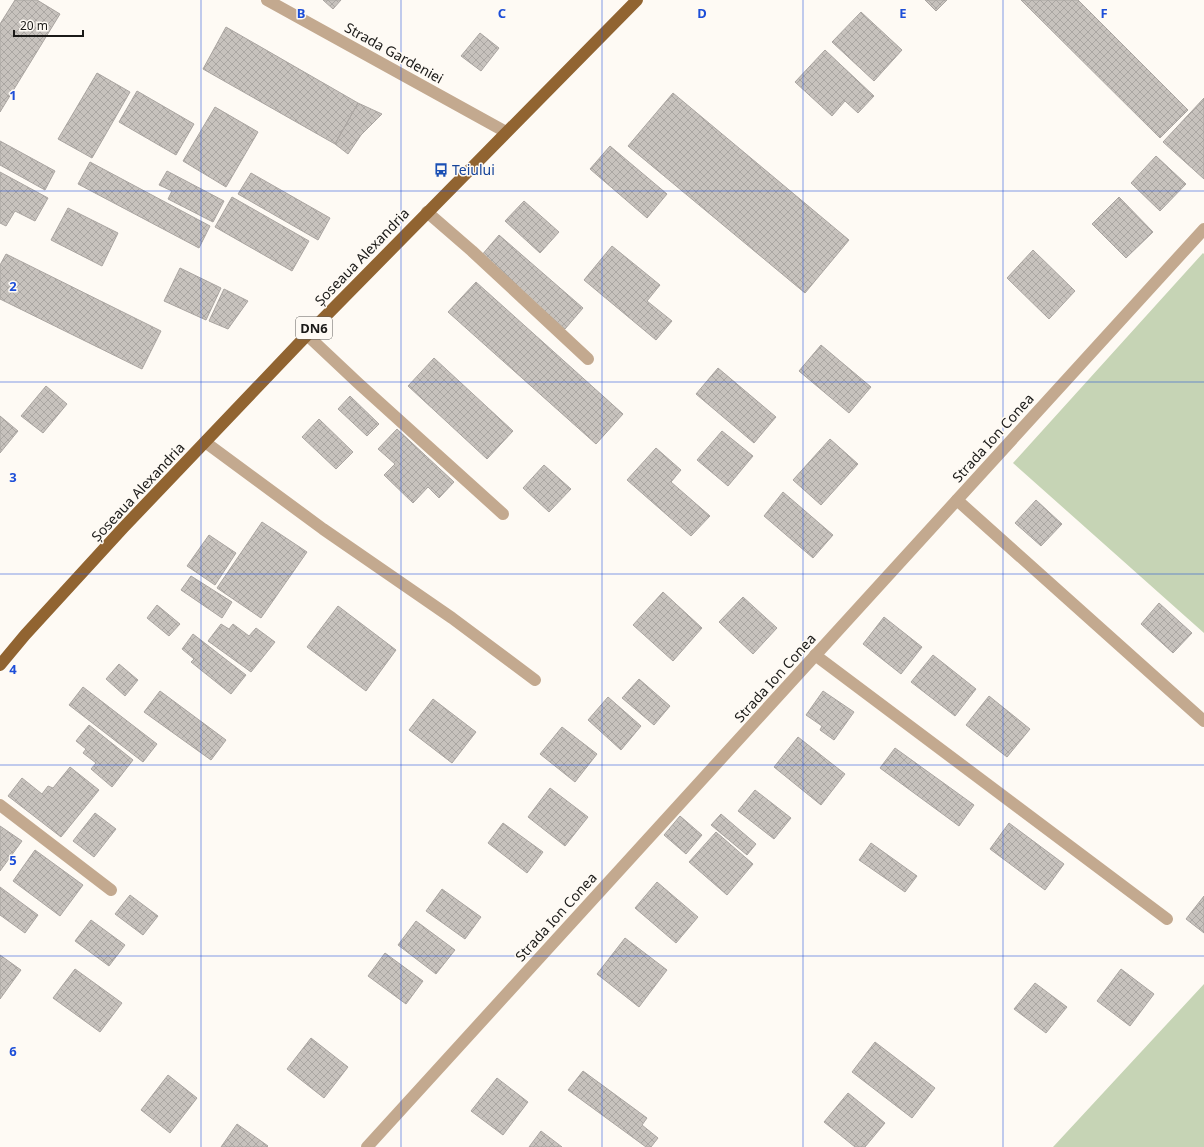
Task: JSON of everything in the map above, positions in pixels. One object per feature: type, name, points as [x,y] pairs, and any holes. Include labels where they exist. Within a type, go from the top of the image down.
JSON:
[{"type":"main road","name":"Șoseaua Alexandria","points":[[0,665],[25,635],[118,534],[307,335],[426,212],[637,0]]},
{"type":"street","name":"Strada Gardeniei","points":[[267,0],[506,132]]},
{"type":"street","points":[[426,212],[472,251],[588,359]]},
{"type":"street","name":"Strada Ion Conea","points":[[367,1147],[1204,229]]},
{"type":"street","points":[[307,335],[503,514]]},
{"type":"street","points":[[205,442],[323,529],[452,618],[535,680]]},
{"type":"street","points":[[957,500],[1204,721]]},
{"type":"street","points":[[815,655],[1167,919]]},
{"type":"street","points":[[0,805],[112,890]]},
{"type":"green space","points":[[1203,253],[1204,254],[1204,633],[1013,463]]},
{"type":"green space","points":[[1204,984],[1204,1147],[1053,1147]]},
{"type":"building","points":[[15,0],[37,0],[60,14],[0,112],[0,24]]},
{"type":"building","points":[[323,0],[341,0],[333,9]]},
{"type":"building","points":[[925,0],[947,0],[936,11]]},
{"type":"building","points":[[1021,0],[1078,0],[1188,110],[1160,138]]},
{"type":"building","points":[[861,12],[902,50],[874,81],[832,42]]},
{"type":"building","points":[[226,27],[358,103],[335,144],[203,69]]},
{"type":"building","points":[[480,33],[499,48],[481,71],[461,56]]},
{"type":"building","points":[[825,50],[874,96],[858,113],[845,101],[832,116],[795,82]]},
{"type":"building","points":[[97,73],[130,92],[92,158],[58,139]]},
{"type":"building","points":[[137,91],[194,124],[176,155],[119,122]]},
{"type":"building","points":[[673,93],[849,240],[805,293],[628,146]]},
{"type":"building","points":[[1204,98],[1204,179],[1163,142]]},
{"type":"building","points":[[358,103],[382,114],[361,135],[348,154],[335,144]]},
{"type":"building","points":[[215,107],[258,132],[226,187],[183,161]]},
{"type":"building","points":[[0,141],[55,171],[45,190],[0,165]]},
{"type":"building","points":[[610,146],[667,194],[647,218],[590,169]]},
{"type":"building","points":[[1156,156],[1186,184],[1160,211],[1131,183]]},
{"type":"building","points":[[90,162],[210,226],[199,248],[78,184]]},
{"type":"building","points":[[167,171],[224,201],[213,222],[168,199],[172,191],[159,185]]},
{"type":"building","points":[[0,172],[48,198],[35,221],[15,211],[6,226],[0,223]]},
{"type":"building","points":[[251,173],[330,218],[318,240],[238,194]]},
{"type":"building","points":[[232,197],[309,241],[292,271],[215,227]]},
{"type":"building","points":[[1119,197],[1153,232],[1126,258],[1092,224]]},
{"type":"building","points":[[524,201],[559,232],[540,253],[505,221]]},
{"type":"building","points":[[68,208],[118,233],[102,266],[51,240]]},
{"type":"building","points":[[499,235],[583,308],[565,329],[481,256]]},
{"type":"building","points":[[612,246],[660,285],[647,301],[672,321],[656,340],[584,280]]},
{"type":"building","points":[[1033,250],[1075,291],[1049,319],[1007,278]]},
{"type":"building","points":[[6,254],[161,331],[142,369],[0,299],[0,265]]},
{"type":"building","points":[[180,268],[221,288],[206,320],[164,301]]},
{"type":"building","points":[[476,282],[623,414],[596,444],[448,312]]},
{"type":"building","points":[[224,289],[248,301],[228,329],[209,321]]},
{"type":"building","points":[[821,345],[871,387],[849,413],[799,371]]},
{"type":"building","points":[[434,358],[513,431],[487,459],[408,386]]},
{"type":"building","points":[[718,368],[776,417],[754,443],[696,394]]},
{"type":"building","points":[[46,386],[67,404],[43,433],[21,416]]},
{"type":"building","points":[[350,396],[379,424],[367,436],[338,409]]},
{"type":"building","points":[[0,416],[18,431],[0,453]]},
{"type":"building","points":[[319,419],[353,452],[336,469],[302,437]]},
{"type":"building","points":[[397,429],[454,482],[439,498],[428,487],[413,503],[384,475],[395,464],[378,449]]},
{"type":"building","points":[[722,431],[753,456],[728,486],[697,460]]},
{"type":"building","points":[[830,439],[858,464],[821,505],[793,480]]},
{"type":"building","points":[[656,448],[681,470],[671,482],[710,516],[691,536],[627,480]]},
{"type":"building","points":[[544,465],[571,489],[549,512],[523,488]]},
{"type":"building","points":[[783,492],[833,535],[813,558],[764,516]]},
{"type":"building","points":[[1036,500],[1062,524],[1041,546],[1015,523]]},
{"type":"building","points":[[262,522],[307,552],[261,618],[217,588]]},
{"type":"building","points":[[209,535],[236,553],[215,585],[187,566]]},
{"type":"building","points":[[191,576],[232,602],[222,618],[181,590]]},
{"type":"building","points":[[663,592],[702,628],[673,661],[633,625]]},
{"type":"building","points":[[743,597],[777,628],[753,654],[719,622]]},
{"type":"building","points":[[1159,603],[1192,633],[1173,653],[1141,624]]},
{"type":"building","points":[[157,605],[180,624],[169,636],[147,618]]},
{"type":"building","points":[[338,606],[396,650],[366,691],[307,647]]},
{"type":"building","points":[[884,617],[922,647],[901,674],[863,644]]},
{"type":"building","points":[[221,624],[229,629],[233,624],[249,636],[256,628],[275,642],[251,672],[208,641]]},
{"type":"building","points":[[193,634],[246,675],[231,694],[191,662],[194,659],[182,649]]},
{"type":"building","points":[[933,655],[976,689],[955,716],[911,682]]},
{"type":"building","points":[[119,664],[138,680],[125,696],[106,679]]},
{"type":"building","points":[[639,679],[670,706],[654,725],[622,698]]},
{"type":"building","points":[[83,687],[157,744],[143,762],[69,705]]},
{"type":"building","points":[[160,691],[226,740],[211,760],[144,712]]},
{"type":"building","points":[[823,691],[854,712],[834,740],[820,730],[822,726],[806,715]]},
{"type":"building","points":[[989,696],[1030,729],[1007,757],[966,725]]},
{"type":"building","points":[[608,697],[641,726],[621,750],[588,720]]},
{"type":"building","points":[[433,699],[476,732],[452,763],[409,730]]},
{"type":"building","points":[[89,725],[133,760],[112,787],[91,769],[96,763],[83,753],[86,749],[76,741]]},
{"type":"building","points":[[562,727],[597,754],[575,782],[540,754]]},
{"type":"building","points":[[798,737],[845,774],[821,805],[774,767]]},
{"type":"building","points":[[895,748],[974,805],[959,826],[880,768]]},
{"type":"building","points":[[70,767],[99,790],[61,837],[8,796],[22,778],[42,794],[48,786],[53,788]]},
{"type":"building","points":[[550,788],[588,817],[565,846],[528,817]]},
{"type":"building","points":[[755,790],[791,818],[774,839],[738,811]]},
{"type":"building","points":[[95,813],[116,829],[94,857],[73,841]]},
{"type":"building","points":[[721,814],[756,844],[747,855],[711,825]]},
{"type":"building","points":[[680,816],[702,835],[686,854],[664,835]]},
{"type":"building","points":[[503,823],[543,852],[527,873],[488,843]]},
{"type":"building","points":[[1009,823],[1064,864],[1045,890],[990,849]]},
{"type":"building","points":[[0,826],[22,841],[0,871]]},
{"type":"building","points":[[716,832],[753,864],[727,895],[689,862]]},
{"type":"building","points":[[871,843],[917,876],[905,892],[859,860]]},
{"type":"building","points":[[35,850],[83,885],[60,916],[13,881]]},
{"type":"building","points":[[657,882],[698,917],[676,943],[635,908]]},
{"type":"building","points":[[0,887],[38,915],[25,933],[0,915]]},
{"type":"building","points":[[442,889],[481,917],[465,939],[426,911]]},
{"type":"building","points":[[130,895],[158,916],[143,935],[115,914]]},
{"type":"building","points":[[1204,896],[1204,933],[1186,919]]},
{"type":"building","points":[[91,920],[125,945],[109,966],[75,941]]},
{"type":"building","points":[[416,921],[455,950],[436,974],[398,945]]},
{"type":"building","points":[[625,938],[667,970],[639,1007],[597,974]]},
{"type":"building","points":[[385,953],[423,981],[406,1004],[368,976]]},
{"type":"building","points":[[0,955],[21,970],[0,999]]},
{"type":"building","points":[[75,969],[122,1003],[100,1032],[53,998]]},
{"type":"building","points":[[1121,969],[1154,994],[1130,1026],[1097,1001]]},
{"type":"building","points":[[1035,983],[1067,1007],[1046,1033],[1014,1009]]},
{"type":"building","points":[[311,1038],[348,1067],[324,1098],[287,1069]]},
{"type":"building","points":[[875,1042],[935,1088],[912,1118],[852,1072]]},
{"type":"building","points":[[583,1071],[647,1118],[642,1125],[658,1138],[651,1147],[646,1147],[568,1090]]},
{"type":"building","points":[[168,1075],[197,1098],[170,1133],[141,1110]]},
{"type":"building","points":[[497,1078],[528,1102],[503,1135],[471,1111]]},
{"type":"building","points":[[848,1093],[885,1123],[865,1147],[855,1147],[824,1122]]},
{"type":"building","points":[[237,1124],[268,1146],[221,1147]]},
{"type":"building","points":[[541,1131],[562,1147],[529,1147]]},
{"type":"place","name":"Teiului","points":[[441,170]]}]
